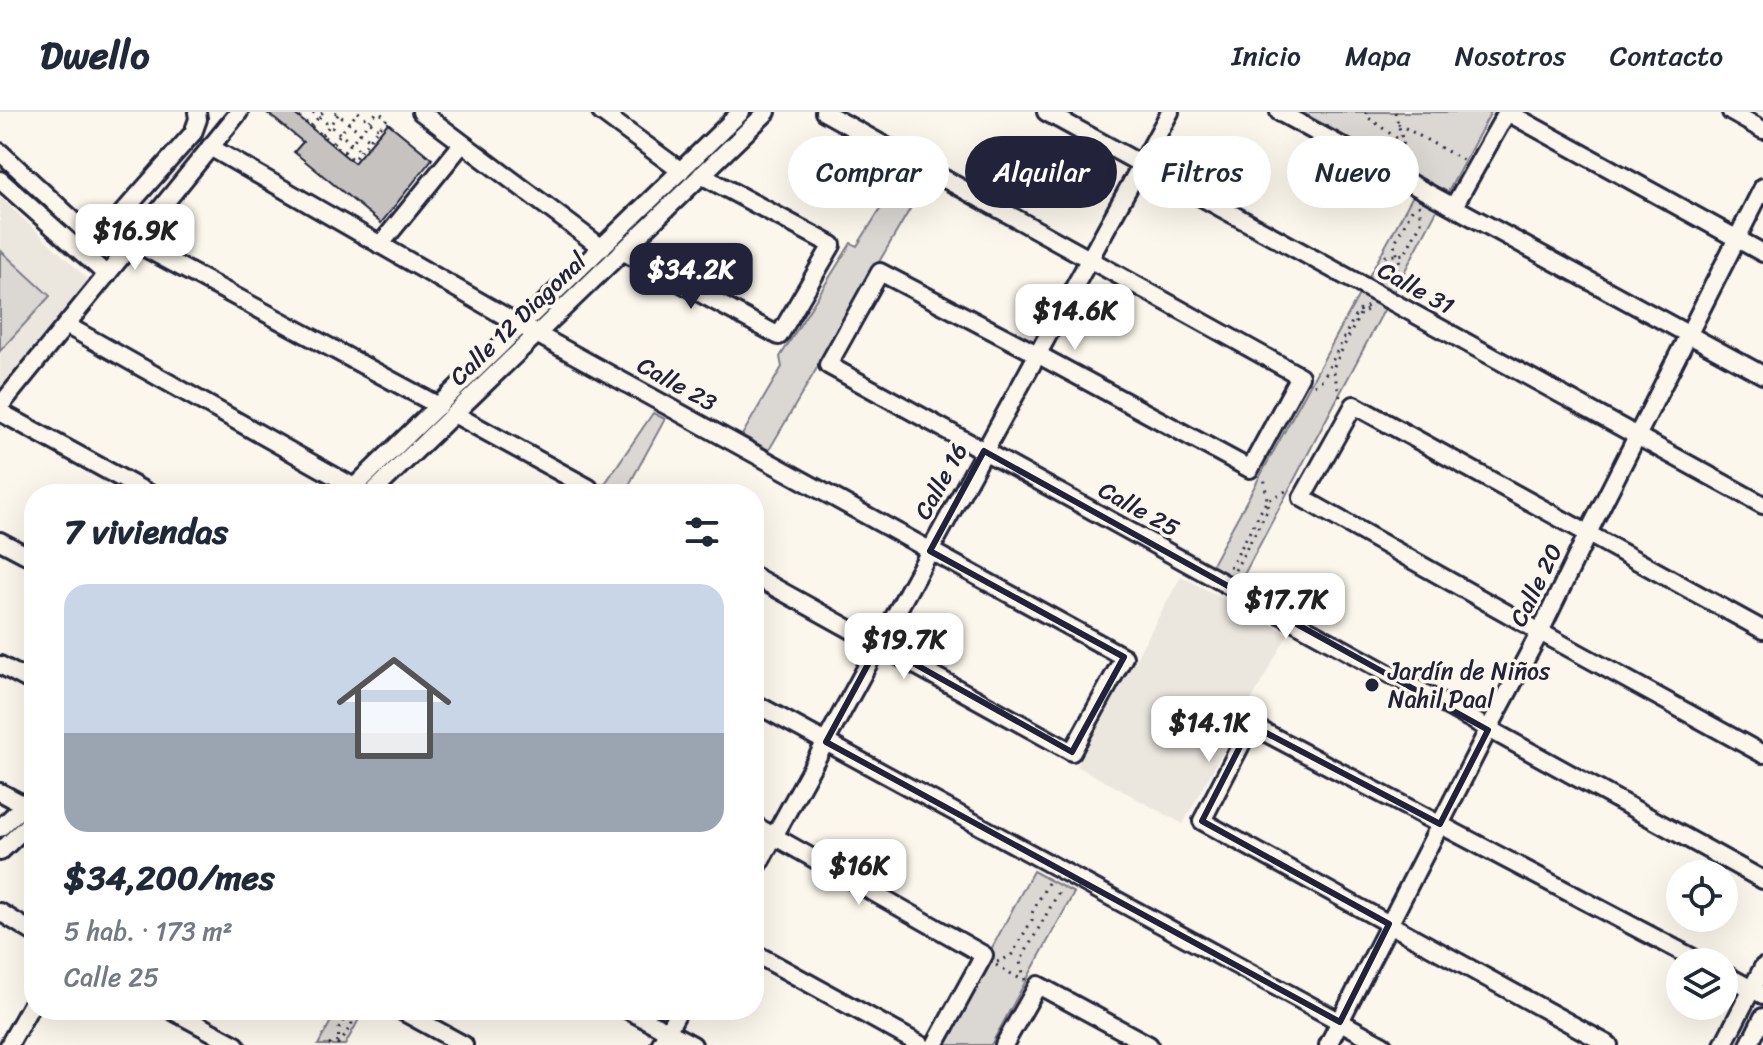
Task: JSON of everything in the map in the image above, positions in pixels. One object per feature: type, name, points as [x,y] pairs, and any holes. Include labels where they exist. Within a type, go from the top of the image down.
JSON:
[{"type":"street","points":[[0,152],[84,230],[97,233],[117,219],[193,133],[197,112]]},
{"type":"street","points":[[0,406],[239,112]]},
{"type":"street","points":[[421,112],[602,248]]},
{"type":"street","points":[[601,112],[681,171]]},
{"type":"street","name":"Calle 12 Diagonal","points":[[530,330],[602,248],[741,112]]},
{"type":"street","name":"Calle 12 Diagonal","points":[[358,484],[447,410],[530,330],[622,251],[767,112]]},
{"type":"street","points":[[824,112],[1305,381],[1257,471],[1037,354]]},
{"type":"street","name":"Calle 31","points":[[1046,112],[1133,160]]},
{"type":"street","name":"Calle 16","points":[[1157,136],[1170,112]]},
{"type":"street","points":[[1279,112],[1763,375]]},
{"type":"street","points":[[1454,206],[1507,112],[1763,253]]},
{"type":"street","points":[[1731,112],[1763,130]]},
{"type":"street","points":[[380,245],[462,144]]},
{"type":"street","name":"Calle 23","points":[[210,147],[530,330],[1124,657],[1072,752],[879,644]]},
{"type":"street","points":[[622,251],[779,336],[832,245],[701,175]]},
{"type":"street","name":"Calle 16","points":[[764,854],[1133,179]]},
{"type":"street","points":[[0,180],[107,275]]},
{"type":"street","name":"Calle 20","points":[[1328,1045],[1763,187]]},
{"type":"street","name":"Calle 31","points":[[1221,208],[1763,505]]},
{"type":"street","points":[[117,219],[135,241],[447,410],[575,484]]},
{"type":"street","name":"Calle 25","points":[[1037,354],[880,272],[828,365],[1763,880]]},
{"type":"street","points":[[66,325],[341,484]]},
{"type":"street","points":[[1763,630],[1348,404],[1299,492],[1540,632],[1763,754]]},
{"type":"street","name":"Calle 12 Diagonal","points":[[382,484],[447,410]]},
{"type":"street","points":[[0,412],[132,484]]},
{"type":"street","points":[[0,541],[24,554]]},
{"type":"street","points":[[764,581],[879,644]]},
{"type":"street","points":[[0,665],[24,678]]},
{"type":"street","points":[[764,708],[1383,1045]]},
{"type":"street","points":[[1609,1045],[1202,821],[1251,725],[1675,948]]},
{"type":"street","points":[[0,792],[24,801]]},
{"type":"street","points":[[0,828],[24,809]]},
{"type":"street","points":[[0,852],[24,829]]},
{"type":"street","points":[[764,830],[988,959],[935,1045]]},
{"type":"street","points":[[0,912],[24,927]]},
{"type":"street","points":[[764,959],[921,1045]]},
{"type":"street","points":[[1723,1045],[1757,992],[1763,967]]},
{"type":"street","points":[[1738,982],[1757,992]]},
{"type":"street","points":[[1004,1045],[1032,983],[1149,1045]]},
{"type":"street","points":[[5,1044],[24,1015]]},
{"type":"street","points":[[1749,1045],[1763,1017]]},
{"type":"street","points":[[190,1020],[236,1045]]},
{"type":"street","points":[[418,1020],[464,1045]]},
{"type":"street","points":[[641,1020],[664,1038],[693,1045]]},
{"type":"street","points":[[664,1038],[674,1020]]},
{"type":"path","points":[[293,112],[301,118],[311,126],[322,135],[332,143],[343,152],[353,160],[387,119],[378,112],[343,152]]},
{"type":"path","points":[[301,118],[305,112]]},
{"type":"path","points":[[313,112],[361,151]]},
{"type":"path","points":[[311,126],[323,112]]},
{"type":"path","points":[[332,143],[358,112],[379,129]]},
{"type":"path","points":[[1366,112],[1366,116],[1394,136]]},
{"type":"path","points":[[1395,112],[1401,136]]},
{"type":"path","points":[[322,135],[338,113],[370,140]]},
{"type":"path","points":[[1398,124],[1466,162]]},
{"type":"path","points":[[1386,282],[1382,263],[1386,256],[1397,255],[1405,254],[1421,222],[1417,201],[1394,244],[1397,255],[1400,263],[1387,288]]},
{"type":"path","points":[[1305,381],[1323,379],[1357,312],[1377,302],[1360,314],[1333,368],[1348,404]]},
{"type":"path","points":[[1229,576],[1267,500],[1257,471]]},
{"type":"path","points":[[1267,500],[1299,492]]},
{"type":"path","points":[[988,959],[1011,956],[1051,878]]},
{"type":"path","points":[[1032,983],[1020,962],[1063,884]]},
{"type":"path","points":[[988,959],[1032,983]]},
{"type":"path","points":[[338,1043],[339,1029],[345,1020]]},
{"type":"path","points":[[329,1045],[343,1039],[352,1020]]},
{"type":"highlighted area","points":[[984,451],[1488,730],[1440,824],[1251,725],[1202,821],[1389,924],[1340,1022],[826,742],[879,644],[1072,752],[1124,657],[930,551]]},
{"type":"shaded area","points":[[1302,112],[1491,112],[1239,584],[1210,568],[1406,208],[1419,208],[1419,185],[1422,179],[1419,177],[1419,136],[1345,136]]},
{"type":"shaded area","points":[[0,197],[89,280],[0,390]]},
{"type":"shaded area","points":[[881,208],[911,208],[769,450],[742,435],[782,367],[780,357],[851,243],[857,246]]},
{"type":"shaded area","points":[[0,250],[50,296],[0,351]]},
{"type":"shaded area","points":[[653,413],[665,419],[629,484],[605,484]]},
{"type":"shaded area","points":[[1181,576],[1288,634],[1183,824],[1077,766]]},
{"type":"shaded area","points":[[1033,871],[1074,893],[991,1045],[940,1045]]},
{"type":"shaded area","points":[[332,1020],[359,1020],[345,1045],[318,1045]]},
{"type":"building","points":[[266,112],[292,112],[354,163],[388,123],[432,159],[381,223],[294,152],[303,142]]},
{"type":"place","name":"Jardín de Niños Nahil Paal","points":[[1372,685]]}]
